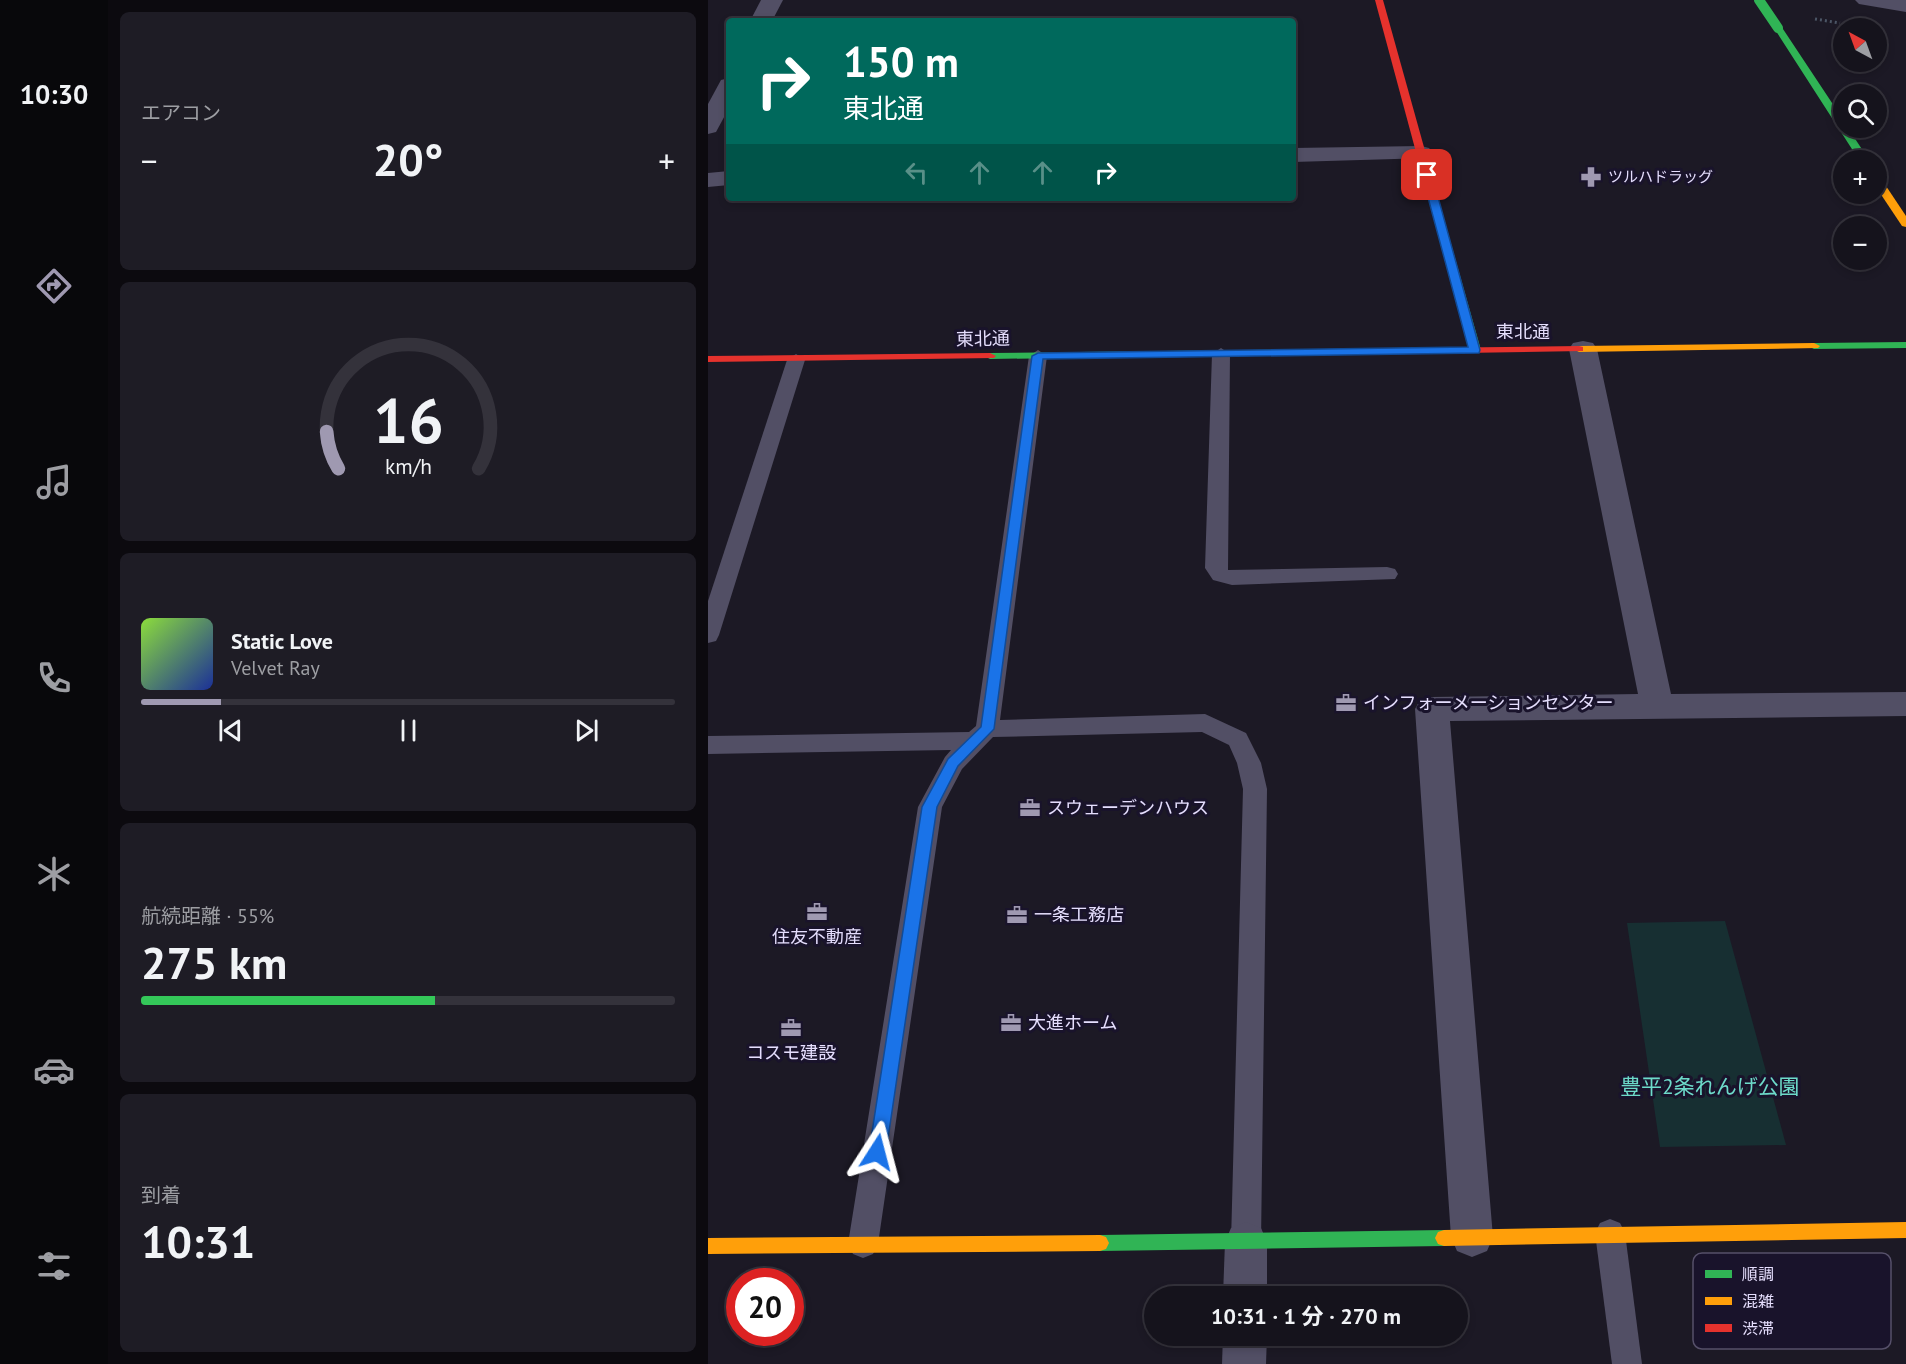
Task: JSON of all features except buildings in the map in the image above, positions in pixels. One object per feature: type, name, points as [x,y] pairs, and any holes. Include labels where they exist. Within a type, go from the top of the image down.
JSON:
[{"type":"street","points":[[763,18],[772,0]]},
{"type":"street","points":[[1379,0],[1475,350]]},
{"type":"street","points":[[1759,0],[1857,150]]},
{"type":"street","points":[[1866,0],[1906,6]]},
{"type":"street","points":[[708,127],[726,91]]},
{"type":"street","points":[[1296,155],[1421,153]]},
{"type":"street","points":[[708,180],[726,178]]},
{"type":"street","points":[[1887,196],[1906,225]]},
{"type":"street","name":"東北通","points":[[708,359],[796,360],[1906,345]]},
{"type":"street","points":[[1583,349],[1657,708]]},
{"type":"street","points":[[1472,1237],[1432,709],[1906,705]]},
{"type":"street","points":[[708,1246],[1246,1242],[1610,1233],[1906,1230]]},
{"type":"street","points":[[1245,1286],[1246,1242]]},
{"type":"street","points":[[1244,1364],[1245,1346]]},
{"type":"lane","points":[[1221,354],[1216,568],[1221,575],[1232,578],[1387,574]]},
{"type":"lane","points":[[863,1244],[930,807],[953,763],[982,735],[1038,356]]},
{"type":"lane","points":[[708,634],[796,360]]},
{"type":"lane","points":[[708,745],[982,735],[1205,723],[1238,739],[1249,763],[1255,789],[1246,1242]]},
{"type":"lane","points":[[1610,1233],[1627,1364]]},
{"type":"green space","name":"豊平2条れんげ公園","points":[[1725,921],[1786,1145],[1660,1147],[1627,923]]},
{"type":"traffic: fast","points":[[1759,0],[1778,28]]},
{"type":"traffic: fast","points":[[1778,28],[1857,150]]},
{"type":"traffic: fast","points":[[1439,219],[1475,350]]},
{"type":"traffic: fast","points":[[1814,346],[1906,345]]},
{"type":"traffic: fast","points":[[990,356],[1335,352]]},
{"type":"traffic: fast","points":[[1100,1243],[1444,1238]]},
{"type":"traffic: slow","points":[[1887,196],[1906,224]]},
{"type":"traffic: slow","points":[[1579,349],[1814,346]]},
{"type":"traffic: slow","points":[[1444,1238],[1906,1230]]},
{"type":"traffic: slow","points":[[708,1246],[1100,1243]]},
{"type":"traffic: jam","points":[[1379,0],[1439,219]]},
{"type":"traffic: jam","points":[[1335,352],[1579,349]]},
{"type":"traffic: jam","points":[[708,359],[990,356]]},
{"type":"place","name":"ツルハドラッグ","points":[[1591,177]]},
{"type":"place","name":"インフォーメーションセンター","points":[[1346,703]]},
{"type":"place","name":"スウェーデンハウス","points":[[1030,808]]},
{"type":"place","name":"住友不動産","points":[[817,912]]},
{"type":"place","name":"一条工務店","points":[[1017,915]]},
{"type":"place","name":"大進ホーム","points":[[1011,1023]]},
{"type":"place","name":"コスモ建設","points":[[791,1028]]},
{"type":"route","points":[[877,1152],[930,807],[953,763],[987,729],[1038,356],[1475,350],[1427,175]]}]
